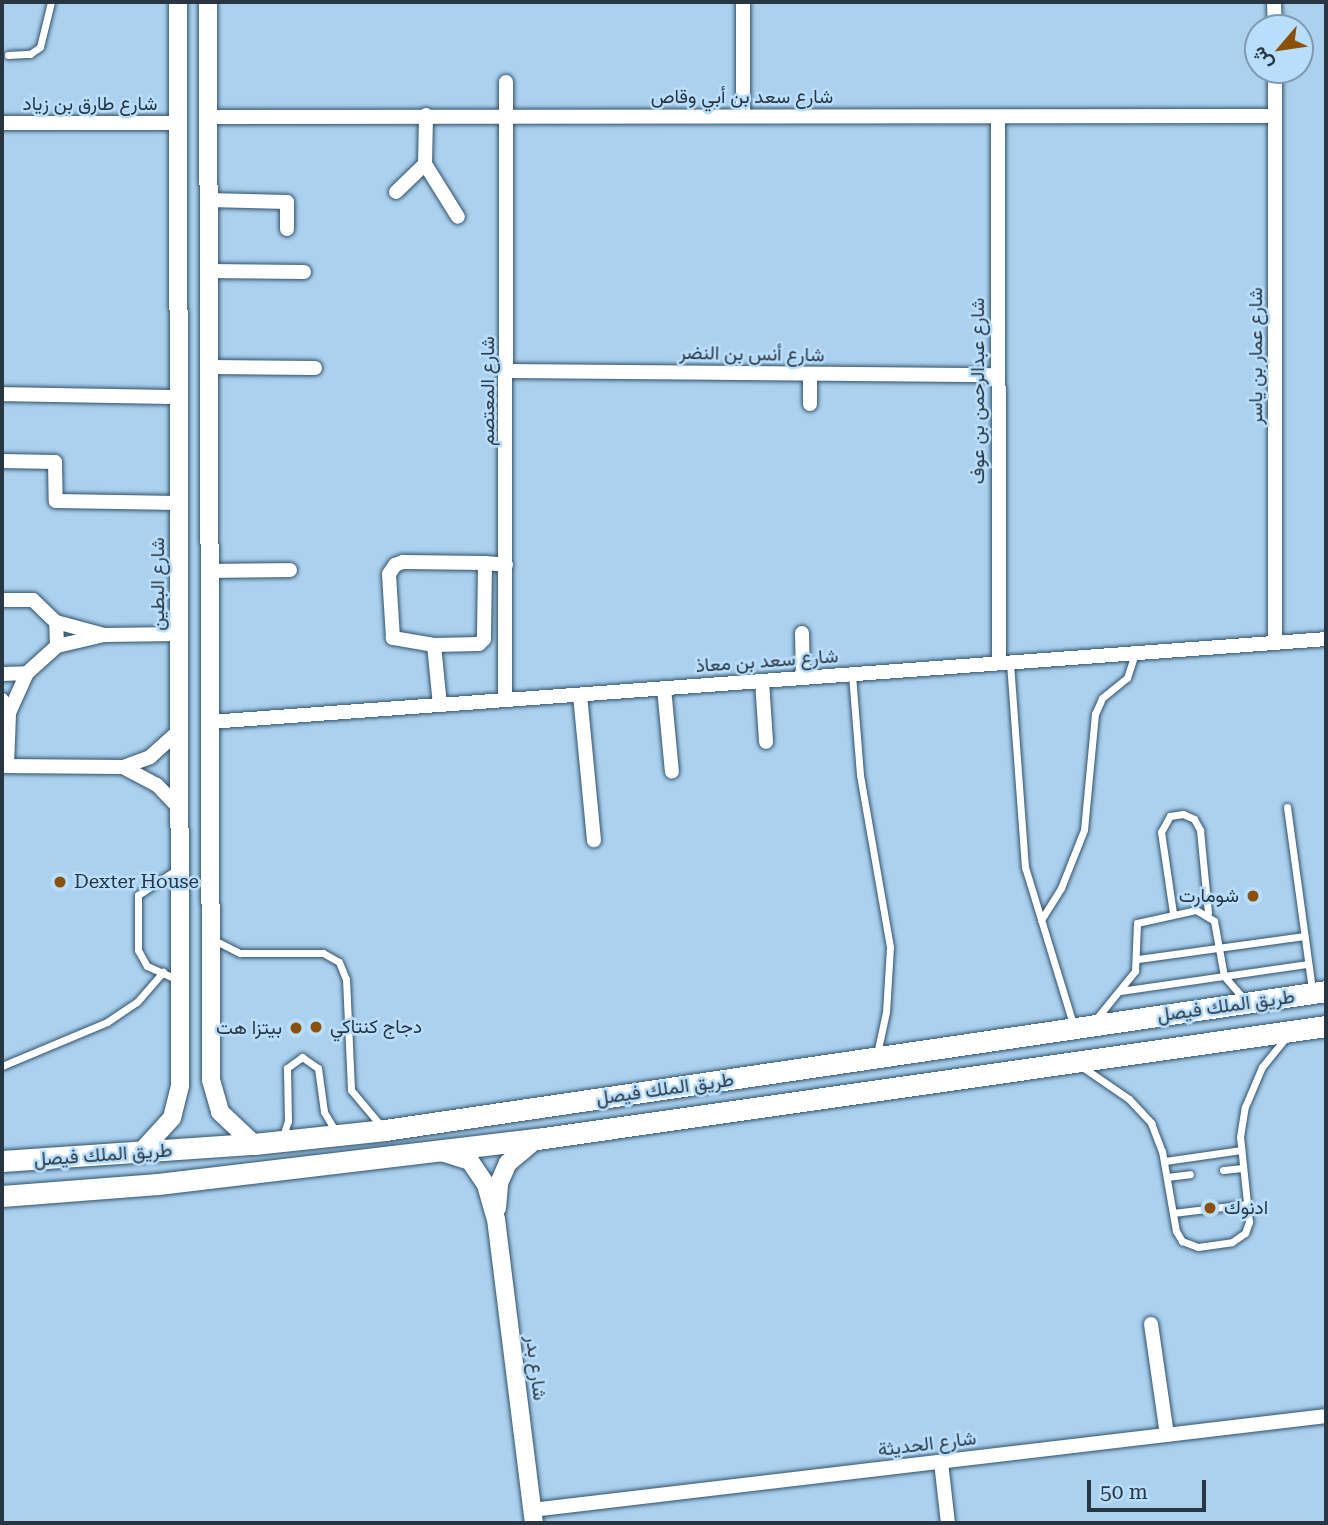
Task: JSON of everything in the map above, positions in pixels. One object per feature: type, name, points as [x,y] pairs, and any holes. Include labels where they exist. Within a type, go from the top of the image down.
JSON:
[{"type":"main road","name":"طريق الملك فيصل","points":[[2,1161],[254,1144],[385,1130],[1319,992]]},
{"type":"main road","name":"طريق الملك فيصل","points":[[2,1196],[158,1184],[537,1139],[1326,1026]]},
{"type":"street","name":"شارع البطين","points":[[140,1153],[160,1136],[176,1108],[180,980],[178,2]]},
{"type":"street","points":[[208,2],[211,992],[215,1102],[226,1122],[254,1144]]},
{"type":"street","points":[[743,2],[743,116]]},
{"type":"street","name":"شارع المعتصم","points":[[505,700],[508,371],[506,82]]},
{"type":"street","name":"شارع عمار بن ياسر","points":[[1275,84],[1275,643]]},
{"type":"street","points":[[426,115],[425,164],[464,216]]},
{"type":"street","name":"شارع سعد بن أبي وقاص","points":[[209,117],[506,115],[998,120],[1275,116]]},
{"type":"street","name":"شارع عبدالرحمن بن عوف","points":[[998,120],[997,375],[1004,663]]},
{"type":"street","name":"شارع طارق بن زياد","points":[[2,123],[179,123]]},
{"type":"street","points":[[396,192],[425,164]]},
{"type":"street","points":[[209,200],[287,202],[287,229]]},
{"type":"street","points":[[209,271],[304,272]]},
{"type":"street","points":[[209,367],[315,368]]},
{"type":"street","name":"شارع أنس بن النضر","points":[[508,371],[997,375]]},
{"type":"street","points":[[810,374],[810,404]]},
{"type":"street","points":[[2,394],[179,397]]},
{"type":"street","points":[[2,461],[55,462],[56,501],[179,503]]},
{"type":"street","points":[[179,544],[194,550],[210,571]]},
{"type":"street","points":[[485,563],[484,639],[468,646],[434,645],[393,638],[389,575],[395,565],[485,563],[506,565]]},
{"type":"street","points":[[210,571],[290,570]]},
{"type":"street","points":[[5,600],[33,600],[57,622],[104,635]]},
{"type":"street","points":[[57,622],[57,646]]},
{"type":"street","points":[[802,633],[803,678]]},
{"type":"street","points":[[179,634],[104,635],[57,646],[27,673],[6,706],[5,766],[124,767],[150,757],[179,731]]},
{"type":"street","name":"شارع سعد بن معاذ","points":[[210,722],[1326,639]]},
{"type":"street","points":[[434,645],[440,705]]},
{"type":"street","points":[[2,674],[27,673]]},
{"type":"street","points":[[762,681],[766,742]]},
{"type":"street","points":[[664,688],[672,772]]},
{"type":"street","points":[[580,695],[594,840]]},
{"type":"street","points":[[124,767],[157,785],[179,808]]},
{"type":"street","points":[[180,980],[196,992],[211,992]]},
{"type":"street","name":"شارع بدر","points":[[496,1219],[499,1183],[508,1163],[537,1139]]},
{"type":"street","name":"شارع بدر","points":[[438,1151],[470,1161],[486,1185],[496,1219],[533,1517]]},
{"type":"street","points":[[1151,1324],[1167,1435]]},
{"type":"street","name":"شارع الحديثة","points":[[533,1517],[941,1462],[1326,1416]]},
{"type":"street","points":[[941,1462],[948,1523]]},
{"type":"lane","points":[[8,55],[30,54],[40,47],[51,2]]},
{"type":"lane","points":[[1041,920],[1065,879],[1084,830],[1095,713],[1102,698],[1127,678],[1135,653]]},
{"type":"lane","points":[[1004,663],[1022,850],[1041,920],[1082,1027],[1132,977],[1138,958],[1137,923],[1196,910],[1209,914]]},
{"type":"lane","points":[[852,674],[860,775],[890,947],[886,1012],[876,1058]]},
{"type":"lane","points":[[1287,807],[1308,964],[1319,992]]},
{"type":"lane","points":[[1173,913],[1161,832],[1171,817],[1183,814],[1194,820],[1200,830],[1209,914],[1224,976],[1232,989],[1250,1002]]},
{"type":"lane","points":[[179,867],[142,889],[137,898],[139,955],[147,966],[180,980]]},
{"type":"lane","points":[[211,936],[233,952],[323,953],[339,962],[346,979],[351,1090],[385,1130]]},
{"type":"lane","points":[[1138,958],[1304,936]]},
{"type":"lane","points":[[1120,991],[1308,964]]},
{"type":"lane","points":[[2,1066],[107,1022],[137,1002],[163,972]]},
{"type":"lane","points":[[1074,1062],[1112,1085],[1145,1115],[1165,1161],[1179,1236],[1198,1247],[1241,1237],[1249,1222],[1241,1150],[1242,1116],[1253,1083],[1291,1031]]},
{"type":"lane","points":[[279,1141],[288,1121],[287,1068],[302,1057],[318,1068],[324,1112],[339,1135]]},
{"type":"lane","points":[[1165,1161],[1241,1150]]},
{"type":"lane","points":[[1223,1170],[1243,1168]]},
{"type":"lane","points":[[1167,1177],[1190,1174]]},
{"type":"lane","points":[[1173,1213],[1247,1204]]},
{"type":"place","name":"Dexter House","points":[[60,882]]},
{"type":"place","name":"شومارت","points":[[1253,896]]},
{"type":"place","name":"دجاج كنتاكي","points":[[316,1027]]},
{"type":"place","name":"بيتزا هت","points":[[296,1028]]},
{"type":"place","name":"ادنوك","points":[[1210,1208]]}]
